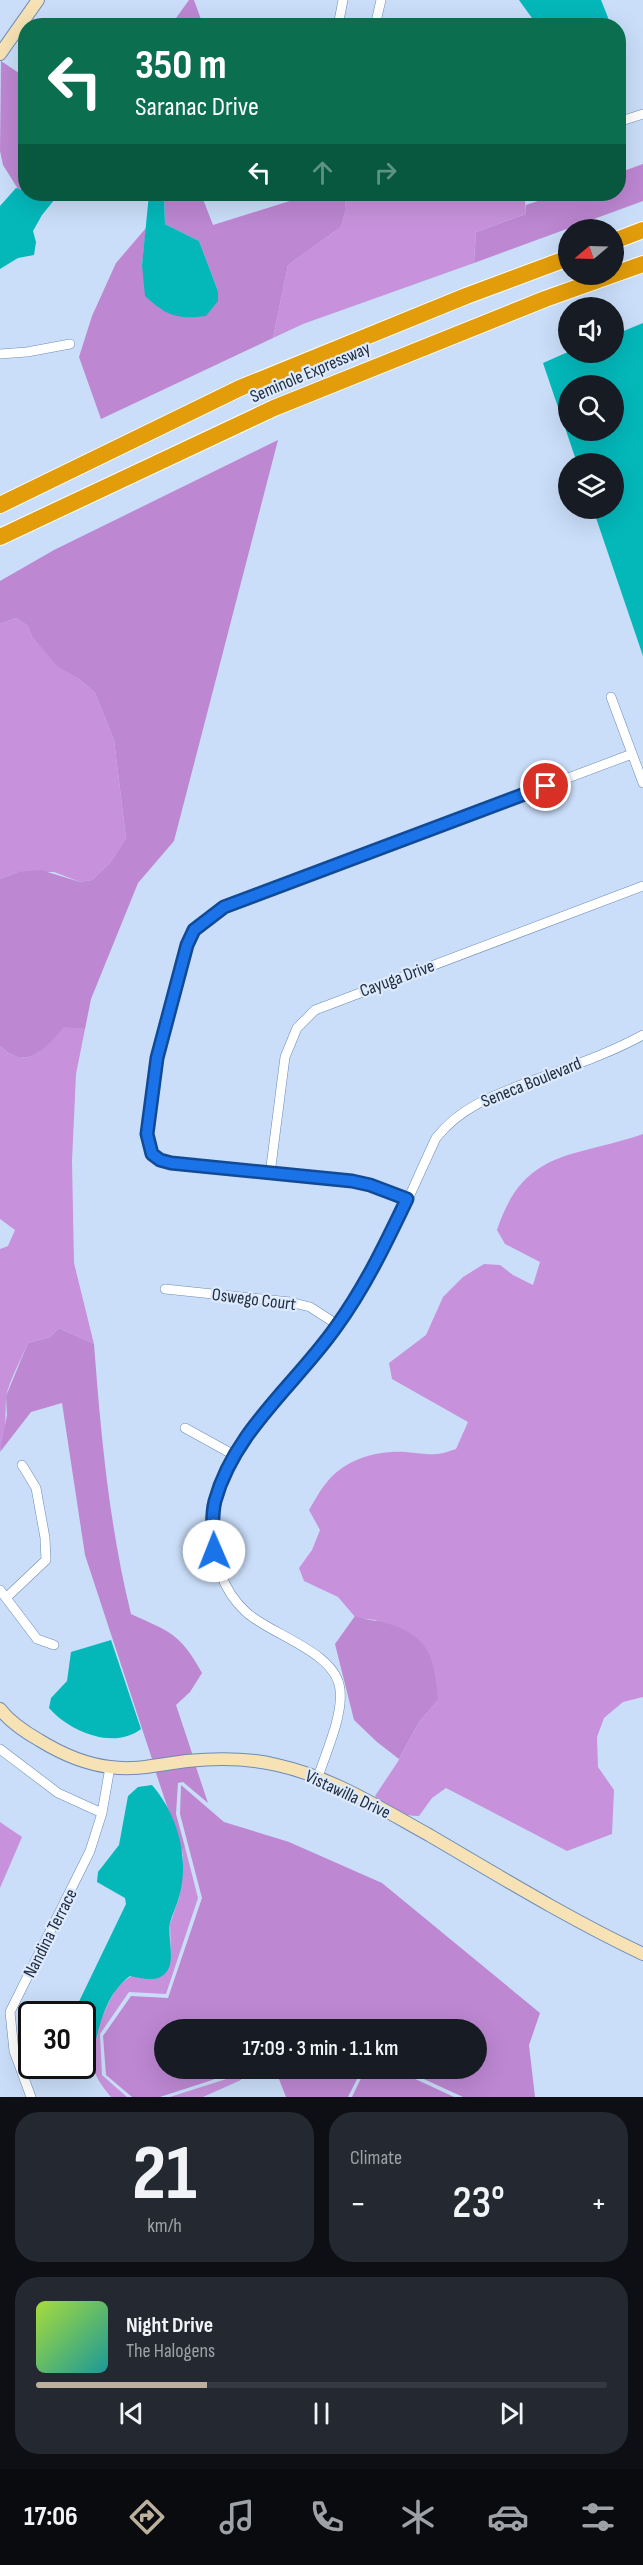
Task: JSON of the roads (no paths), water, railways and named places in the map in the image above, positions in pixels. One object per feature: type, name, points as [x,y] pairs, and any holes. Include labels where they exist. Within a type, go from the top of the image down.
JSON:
[{"type":"highway","points":[[624,237],[643,230]]},
{"type":"highway","name":"Seminole Expressway","points":[[0,505],[281,370],[558,262]]},
{"type":"highway","name":"Seminole Expressway","points":[[0,537],[274,408],[524,307],[643,264]]},
{"type":"highway","points":[[0,547],[75,508],[96,490]]},
{"type":"street","points":[[25,18],[38,0]]},
{"type":"street","points":[[340,18],[343,0]]},
{"type":"street","points":[[377,18],[381,0]]},
{"type":"street","points":[[0,54],[18,28]]},
{"type":"street","points":[[626,120],[643,114]]},
{"type":"street","points":[[0,354],[27,352],[70,344]]},
{"type":"street","points":[[611,697],[643,783]]},
{"type":"street","points":[[407,1199],[352,1181],[171,1163],[160,1160],[152,1154],[149,1146],[149,1118],[157,1058],[187,945],[194,930],[224,907],[632,754]]},
{"type":"street","name":"Cayuga Drive","points":[[270,1174],[285,1057],[297,1028],[315,1010],[643,885]]},
{"type":"street","name":"Seneca Boulevard","points":[[318,1777],[339,1710],[340,1689],[334,1672],[322,1660],[262,1624],[244,1610],[219,1572],[214,1551],[214,1503],[234,1455],[247,1435],[338,1325],[362,1289],[436,1138],[449,1122],[487,1098],[594,1058],[643,1035]]},
{"type":"street","name":"Oswego Court","points":[[165,1289],[290,1302],[310,1307],[338,1325]]},
{"type":"street","points":[[185,1428],[234,1455]]},
{"type":"street","points":[[22,1465],[36,1488],[45,1538],[46,1560],[3,1593],[37,1639],[54,1645]]},
{"type":"street","name":"Vistawilla Drive","points":[[0,1709],[24,1731],[52,1748],[76,1759],[110,1767],[144,1768],[204,1759],[243,1760],[278,1765],[318,1777],[371,1802],[601,1934],[643,1954]]},
{"type":"street","points":[[0,1749],[58,1793],[102,1813]]},
{"type":"street","name":"Nandina Terrace","points":[[31,2097],[14,2051],[10,2012],[90,1851],[102,1813],[110,1767]]}]
